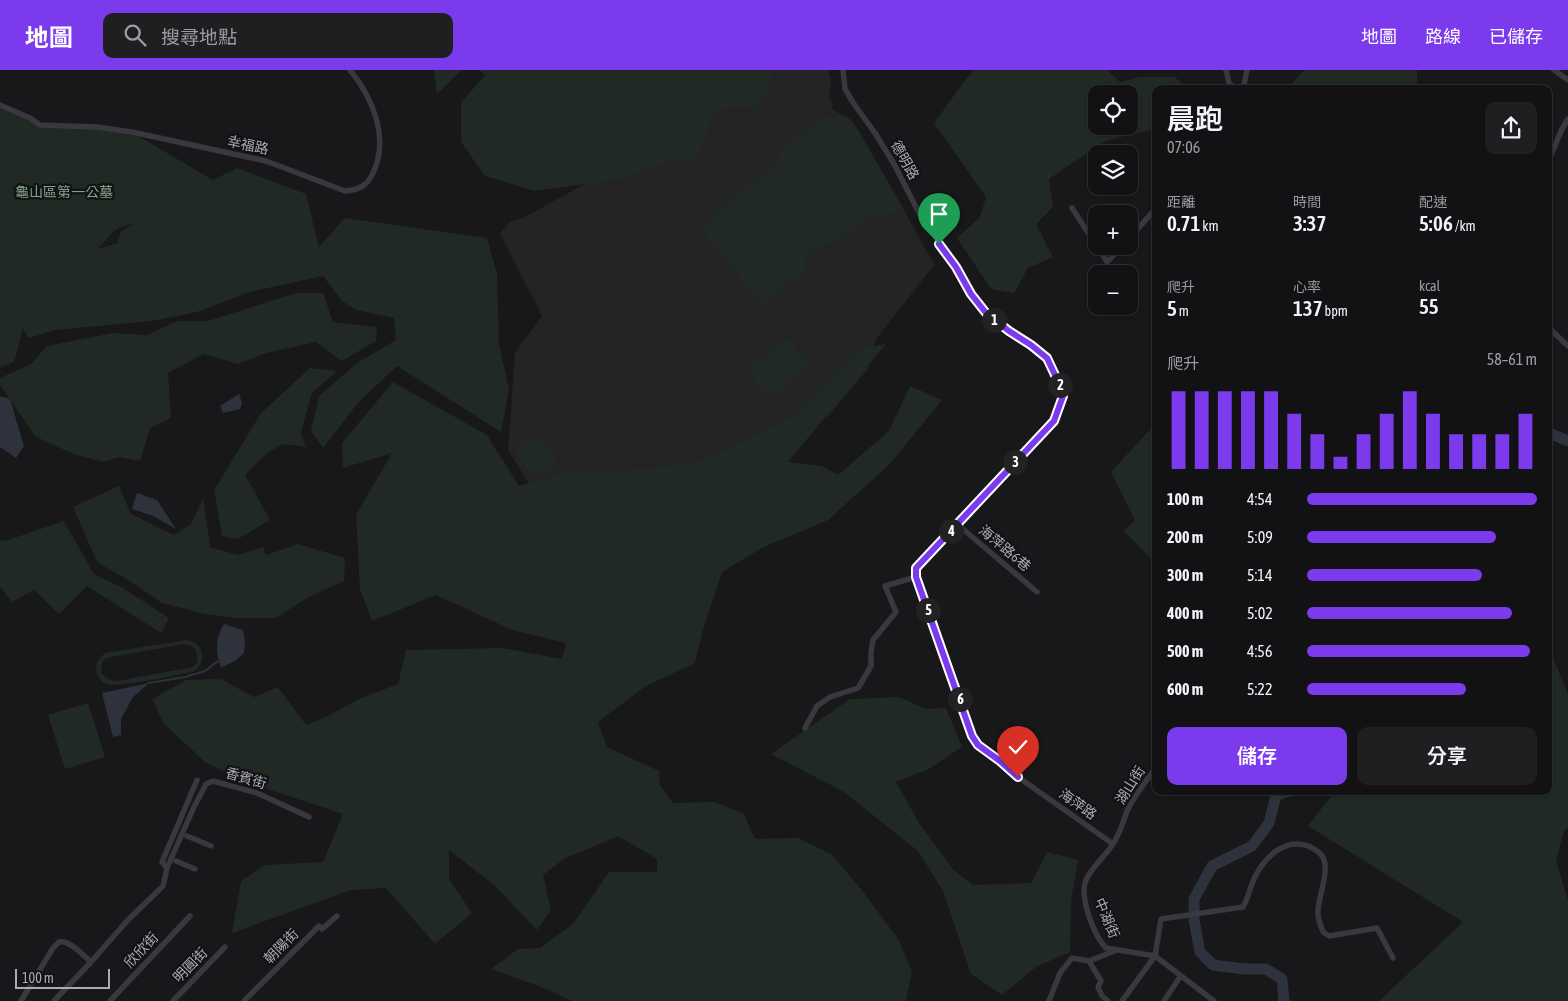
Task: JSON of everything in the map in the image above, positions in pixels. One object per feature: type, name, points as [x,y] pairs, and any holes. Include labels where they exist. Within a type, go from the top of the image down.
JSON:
[{"type":"street","name":"幸福路","points":[[0,105],[30,118],[40,125],[97,127],[132,132],[266,161],[345,191],[356,191],[369,180],[379,158],[379,136],[378,125],[372,106],[350,70]]},
{"type":"street","name":"德明路","points":[[843,70],[845,89],[875,133],[894,164],[919,213],[956,267],[971,294],[986,313],[1047,358],[1062,390],[1063,396],[1054,421],[957,524]]},
{"type":"street","points":[[1226,70],[1229,83],[1231,85]]},
{"type":"street","points":[[1244,85],[1247,70]]},
{"type":"street","points":[[1554,70],[1568,80]]},
{"type":"street","points":[[1552,154],[1568,119]]},
{"type":"street","points":[[1072,208],[1088,232]]},
{"type":"street","points":[[1138,229],[1152,213]]},
{"type":"street","points":[[1103,255],[1107,262],[1114,255]]},
{"type":"street","points":[[1552,331],[1568,346]]},
{"type":"street","points":[[805,728],[817,706],[830,697],[858,688],[871,666],[873,640],[896,612],[885,586],[916,577],[916,568],[957,524]]},
{"type":"street","name":"海萍路6巷","points":[[957,524],[1037,592]]},
{"type":"street","name":"海萍路","points":[[916,577],[972,736],[978,745],[1018,777],[1113,844]]},
{"type":"street","name":"湖山街","points":[[1113,844],[1122,827],[1128,809],[1152,773]]},
{"type":"street","name":"香賓街","points":[[167,868],[162,862],[197,780]]},
{"type":"street","name":"香賓街","points":[[54,1001],[127,921],[163,886],[167,868],[206,784],[213,781],[257,793],[309,817]]},
{"type":"street","points":[[187,836],[211,846]]},
{"type":"street","points":[[1122,1001],[1155,956],[1161,919],[1244,907],[1255,876],[1270,855],[1292,843],[1306,846],[1319,852],[1324,857],[1326,865],[1318,913],[1323,932],[1329,936],[1377,928],[1393,958]]},
{"type":"street","name":"中湖街","points":[[1113,844],[1085,881],[1084,896],[1086,909],[1101,943],[1106,948],[1155,956]]},
{"type":"street","points":[[176,862],[195,869]]},
{"type":"street","name":"欣欣街","points":[[110,1001],[190,916]]},
{"type":"street","name":"朝陽街","points":[[244,1001],[319,926],[322,929],[337,916]]},
{"type":"street","points":[[20,1001],[59,942],[72,945],[91,962]]},
{"type":"street","name":"明圓街","points":[[173,1001],[225,947]]},
{"type":"street","points":[[1049,1001],[1060,973],[1072,958],[1089,961],[1117,950]]},
{"type":"street","points":[[1155,956],[1206,999],[1214,1001]]},
{"type":"street","points":[[1089,961],[1102,980],[1098,987],[1102,996],[1108,1001]]},
{"type":"street","points":[[1164,1001],[1180,977]]},
{"type":"shaded area","points":[[707,70],[828,70],[831,79],[829,98],[833,103],[832,109],[851,120],[861,135],[935,264],[876,339],[868,369],[829,415],[714,486],[535,493],[508,450],[515,353],[542,316],[500,233],[511,221],[523,218],[581,186],[625,153]]},
{"type":"shaded area","points":[[239,394],[242,403],[240,409],[223,413],[220,406]]},
{"type":"shaded area","points":[[0,396],[10,399],[24,446],[16,458],[0,447]]},
{"type":"shaded area","points":[[137,493],[157,500],[176,529],[153,516],[132,509]]},
{"type":"shaded area","points":[[224,624],[243,630],[245,641],[244,653],[235,661],[221,668],[217,645]]},
{"type":"shaded area","points":[[149,683],[133,697],[121,719],[121,735],[113,737],[102,693]]},
{"type":"green space","points":[[434,70],[462,70],[437,94]]},
{"type":"green space","points":[[479,70],[772,70],[770,88],[755,109],[726,107],[710,121],[707,140],[694,159],[668,162],[622,179],[535,191],[485,176],[461,142],[461,103],[485,75]]},
{"type":"green space","points":[[974,70],[1107,70],[1120,82],[1140,77],[1175,77],[1184,85],[1152,85],[1152,128],[1138,133],[1138,85],[1088,85],[1088,135],[1130,135],[1105,141],[1099,145],[1088,145],[1088,153],[1049,179],[1053,207],[1036,224],[1053,257],[1028,268],[1014,293],[991,289],[957,238],[980,217],[986,197],[934,123]]},
{"type":"green space","points":[[1304,70],[1417,70],[1416,85],[1291,85]]},
{"type":"green space","name":"龜山區第一公墓","points":[[0,108],[29,120],[40,127],[97,129],[138,136],[213,180],[237,168],[306,194],[319,247],[345,218],[487,238],[497,274],[499,343],[509,390],[501,432],[397,366],[358,403],[323,448],[311,431],[319,396],[357,363],[396,340],[394,318],[356,310],[342,301],[323,276],[250,292],[197,312],[152,321],[55,330],[29,338],[23,329],[14,362],[0,368]],"holes":[[[137,222],[121,231],[117,243],[98,249],[115,230]]]},
{"type":"green space","points":[[838,114],[851,120],[903,208],[887,216],[877,218],[871,212],[832,247],[830,243],[821,245],[803,263],[808,267],[763,306],[702,230],[718,212],[780,160],[776,155],[822,118]]},
{"type":"green space","points":[[296,293],[323,293],[333,322],[377,327],[376,341],[342,361],[316,342],[266,353],[238,364],[204,354],[168,373],[171,418],[150,428],[140,461],[119,457],[104,462],[77,455],[35,436],[0,385],[0,378],[31,364],[47,346],[113,333],[147,335],[177,321],[208,321]]},
{"type":"green space","points":[[788,337],[810,365],[769,398],[746,369]]},
{"type":"green space","points":[[886,344],[788,462],[822,466],[838,475],[889,431],[910,386],[942,400],[889,465],[828,520],[764,547],[722,572],[702,633],[695,663],[646,686],[598,722],[607,747],[659,771],[660,785],[673,803],[715,802],[744,814],[755,839],[798,838],[831,854],[861,889],[899,940],[912,972],[906,1001],[572,1001],[541,987],[491,969],[518,949],[540,948],[573,924],[609,872],[657,872],[657,859],[618,836],[564,859],[543,875],[551,910],[537,930],[494,885],[449,850],[449,879],[472,913],[435,944],[386,888],[351,890],[232,933],[241,881],[265,865],[323,862],[343,814],[240,780],[205,762],[164,724],[152,699],[186,680],[221,679],[254,697],[278,687],[306,725],[326,717],[359,699],[398,684],[406,650],[502,648],[562,659],[566,643],[512,630],[436,595],[372,621],[360,589],[356,515],[392,453],[343,468],[342,443],[393,382],[487,435],[519,486],[570,471],[593,472],[663,467],[708,458],[793,416],[859,349]]},
{"type":"green space","points":[[310,368],[337,371],[312,393],[301,433],[306,447],[283,444],[267,453],[245,475],[270,520],[238,539],[222,536],[214,490],[261,413]]},
{"type":"green space","points":[[1152,427],[1152,560],[1124,531],[1135,520],[1111,472]]},
{"type":"green space","points":[[536,433],[558,462],[536,478],[514,450]]},
{"type":"green space","points":[[119,486],[131,514],[174,535],[191,524],[203,498],[210,547],[238,555],[263,547],[266,555],[298,544],[345,558],[344,581],[307,598],[276,618],[236,618],[205,614],[162,603],[97,562],[73,507]]},
{"type":"green space","points":[[64,521],[94,574],[123,588],[169,618],[161,633],[87,586],[59,614],[34,590],[12,602],[0,587],[0,540],[5,541]]},
{"type":"green space","points":[[187,640],[200,648],[202,658],[194,671],[113,685],[104,683],[97,674],[98,662],[105,653]],"holes":[[[185,644],[196,650],[197,655],[197,662],[193,667],[117,681],[108,679],[101,673],[102,662],[106,658]]]},
{"type":"green space","points":[[1552,655],[1568,694],[1568,828],[1564,831],[1556,861],[1568,900],[1568,1001],[1379,1001],[1463,922],[1308,826],[1332,795],[1552,795]]},
{"type":"green space","points":[[899,697],[926,709],[946,708],[962,747],[929,769],[896,782],[919,823],[953,869],[973,885],[1031,883],[1047,852],[1078,860],[1071,901],[1070,952],[1036,967],[1002,995],[971,974],[943,891],[918,851],[844,792],[771,754],[850,699]]},
{"type":"green space","points":[[88,703],[105,757],[65,769],[48,715]]},
{"type":"waterway","points":[[1552,434],[1568,441]]},
{"type":"waterway","points":[[149,683],[185,677],[205,671],[218,661]]},
{"type":"waterway","points":[[1276,795],[1269,823],[1252,846],[1212,866],[1194,899],[1194,920],[1200,952],[1213,965],[1244,969],[1266,969],[1282,979],[1284,1001]]},
{"type":"route","points":[[939,244],[956,267],[971,294],[986,313],[1047,358],[1053,368],[1063,396],[1054,421],[916,568],[916,577],[972,736],[978,745],[1018,777]]}]
